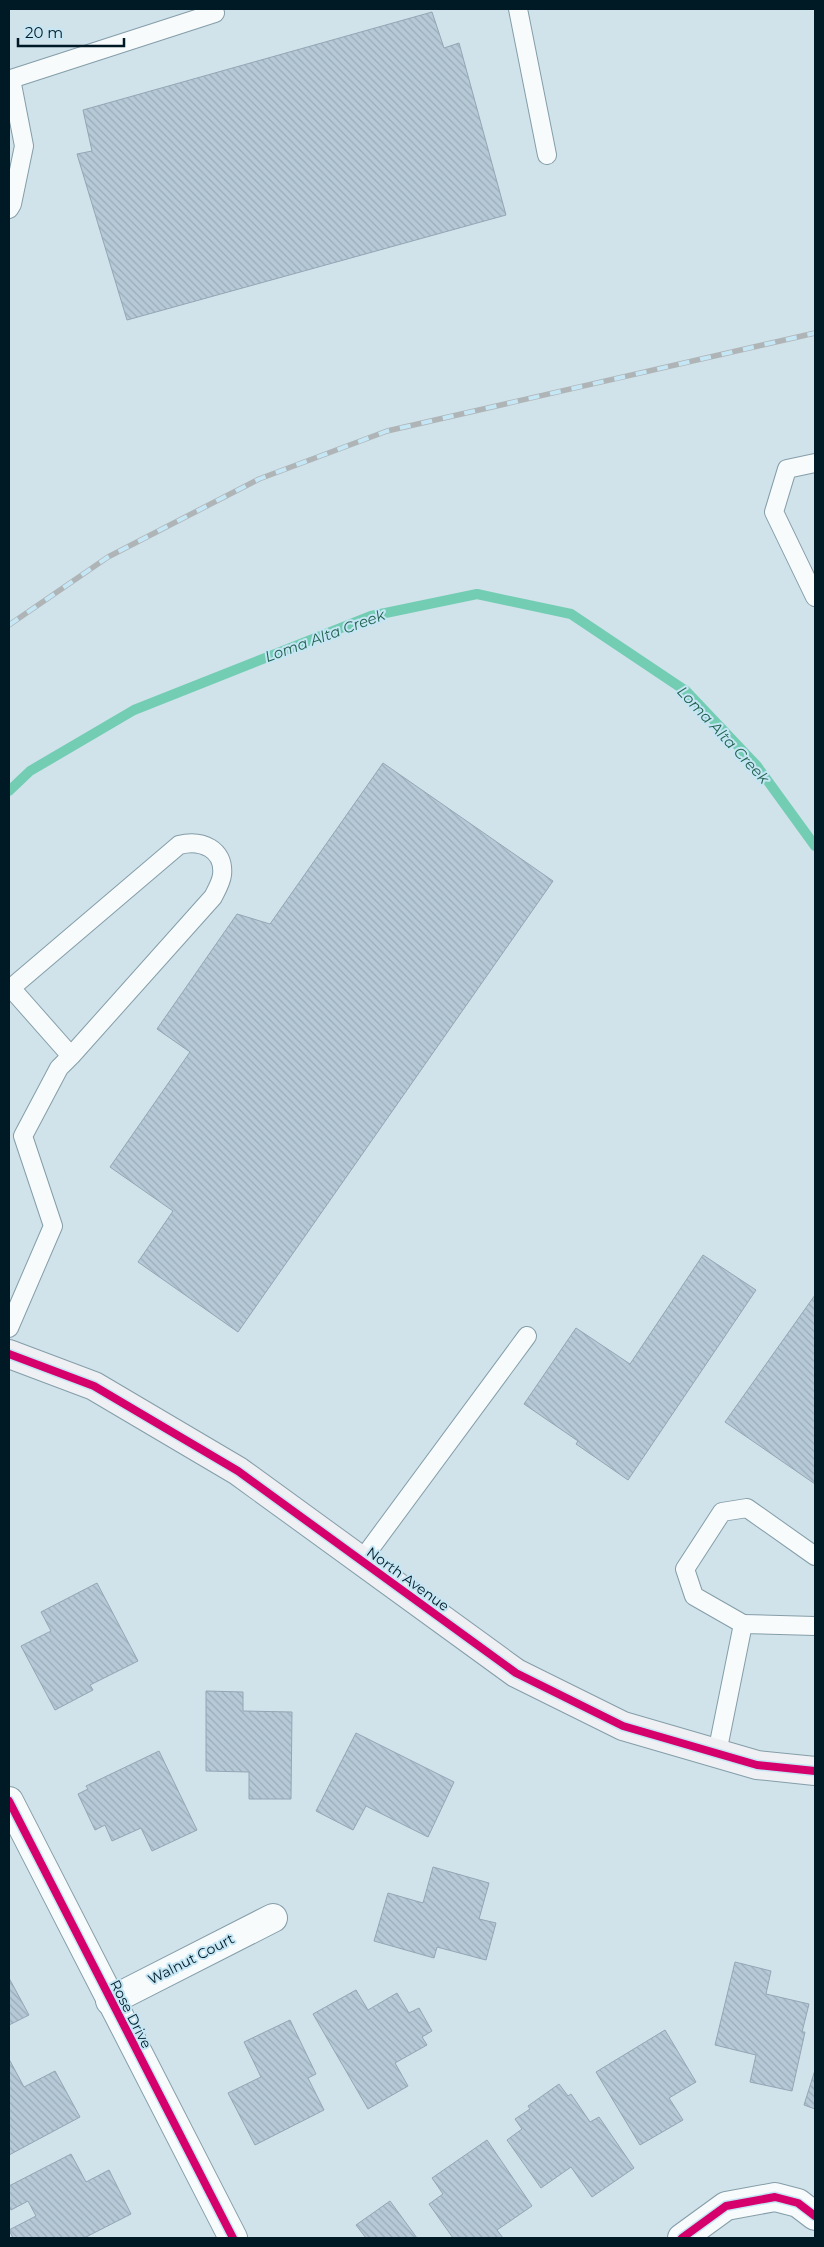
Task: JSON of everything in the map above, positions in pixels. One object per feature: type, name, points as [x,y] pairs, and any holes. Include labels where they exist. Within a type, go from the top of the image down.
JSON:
[{"type":"main road","name":"North Avenue","points":[[9,1354],[94,1386],[238,1471],[516,1673],[623,1726],[757,1765],[815,1771]]},
{"type":"street","name":"Rose Drive","points":[[9,1801],[233,2238]]},
{"type":"street","name":"Walnut Court","points":[[110,2000],[273,1918]]},
{"type":"street","points":[[682,2238],[726,2206],[775,2197],[798,2203],[815,2216]]},
{"type":"lane","points":[[518,9],[547,155]]},
{"type":"lane","points":[[9,209],[12,204],[24,146],[10,80],[215,13]]},
{"type":"lane","points":[[815,463],[787,469],[774,512],[815,597]]},
{"type":"lane","points":[[9,1328],[54,1226],[23,1136],[60,1068],[71,1056],[212,897],[222,877],[222,866],[217,853],[204,844],[189,842],[179,845],[11,988],[71,1056]]},
{"type":"lane","points":[[361,1561],[527,1336]]},
{"type":"lane","points":[[815,1556],[747,1508],[722,1512],[685,1568],[694,1596],[743,1624],[815,1626]]},
{"type":"lane","points":[[717,1753],[743,1624]]},
{"type":"building","points":[[432,12],[444,48],[459,43],[506,215],[127,320],[77,154],[92,151],[83,110]]},
{"type":"building","points":[[383,763],[553,881],[238,1332],[138,1262],[173,1211],[110,1167],[190,1052],[157,1029],[237,914],[270,924]]},
{"type":"building","points":[[703,1255],[756,1290],[628,1480],[576,1444],[578,1441],[524,1404],[576,1328],[630,1364]]},
{"type":"building","points":[[815,1295],[815,1484],[725,1422]]},
{"type":"building","points":[[97,1583],[138,1661],[90,1685],[93,1690],[55,1710],[21,1646],[51,1631],[41,1612]]},
{"type":"building","points":[[206,1691],[243,1692],[243,1711],[292,1712],[291,1799],[249,1799],[249,1772],[206,1771]]},
{"type":"building","points":[[356,1733],[454,1782],[428,1837],[366,1806],[353,1830],[316,1811]]},
{"type":"building","points":[[159,1751],[197,1830],[152,1851],[141,1828],[112,1841],[105,1825],[95,1830],[78,1794],[88,1789],[86,1786]]},
{"type":"building","points":[[433,1867],[489,1883],[479,1919],[496,1923],[486,1960],[437,1947],[434,1958],[374,1941],[388,1893],[423,1903]]},
{"type":"building","points":[[735,1962],[771,1971],[766,1994],[809,2004],[802,2032],[805,2032],[792,2091],[750,2082],[756,2055],[715,2045]]},
{"type":"building","points":[[9,1978],[29,2015],[9,2025]]},
{"type":"building","points":[[356,1990],[368,2010],[397,1993],[409,2013],[419,2008],[432,2031],[422,2037],[427,2045],[395,2063],[408,2086],[368,2109],[313,2014]]},
{"type":"building","points":[[290,2020],[316,2074],[308,2078],[324,2110],[255,2145],[228,2093],[261,2077],[244,2042]]},
{"type":"building","points":[[665,2030],[696,2082],[669,2098],[683,2120],[640,2145],[596,2072]]},
{"type":"building","points":[[9,2059],[24,2087],[55,2071],[80,2117],[9,2155]]},
{"type":"building","points":[[815,2070],[815,2109],[804,2105]]},
{"type":"building","points":[[559,2084],[568,2096],[571,2094],[590,2122],[599,2117],[634,2168],[592,2197],[571,2167],[541,2188],[507,2140],[522,2129],[515,2119],[530,2109],[528,2106]]},
{"type":"building","points":[[487,2140],[532,2206],[497,2230],[503,2238],[453,2238],[429,2204],[443,2194],[432,2178]]},
{"type":"building","points":[[71,2154],[86,2182],[109,2170],[131,2214],[84,2238],[13,2238],[9,2230],[36,2216],[28,2201],[11,2210],[9,2206],[9,2186]]},
{"type":"building","points":[[390,2201],[417,2238],[366,2238],[356,2225]]},
{"type":"waterway","name":"Loma Alta Creek","points":[[9,791],[30,771],[134,710],[371,616],[477,594],[571,614],[686,691],[757,766],[815,846]]},
{"type":"railway","points":[[9,625],[108,557],[259,479],[387,431],[815,333]]},
{"type":"cycle path","points":[[9,1354],[94,1386],[238,1471],[516,1673],[623,1726],[757,1765],[815,1771]]},
{"type":"cycle path","points":[[9,1801],[233,2238]]},
{"type":"cycle path","points":[[682,2238],[726,2206],[775,2197],[798,2203],[815,2216]]}]
